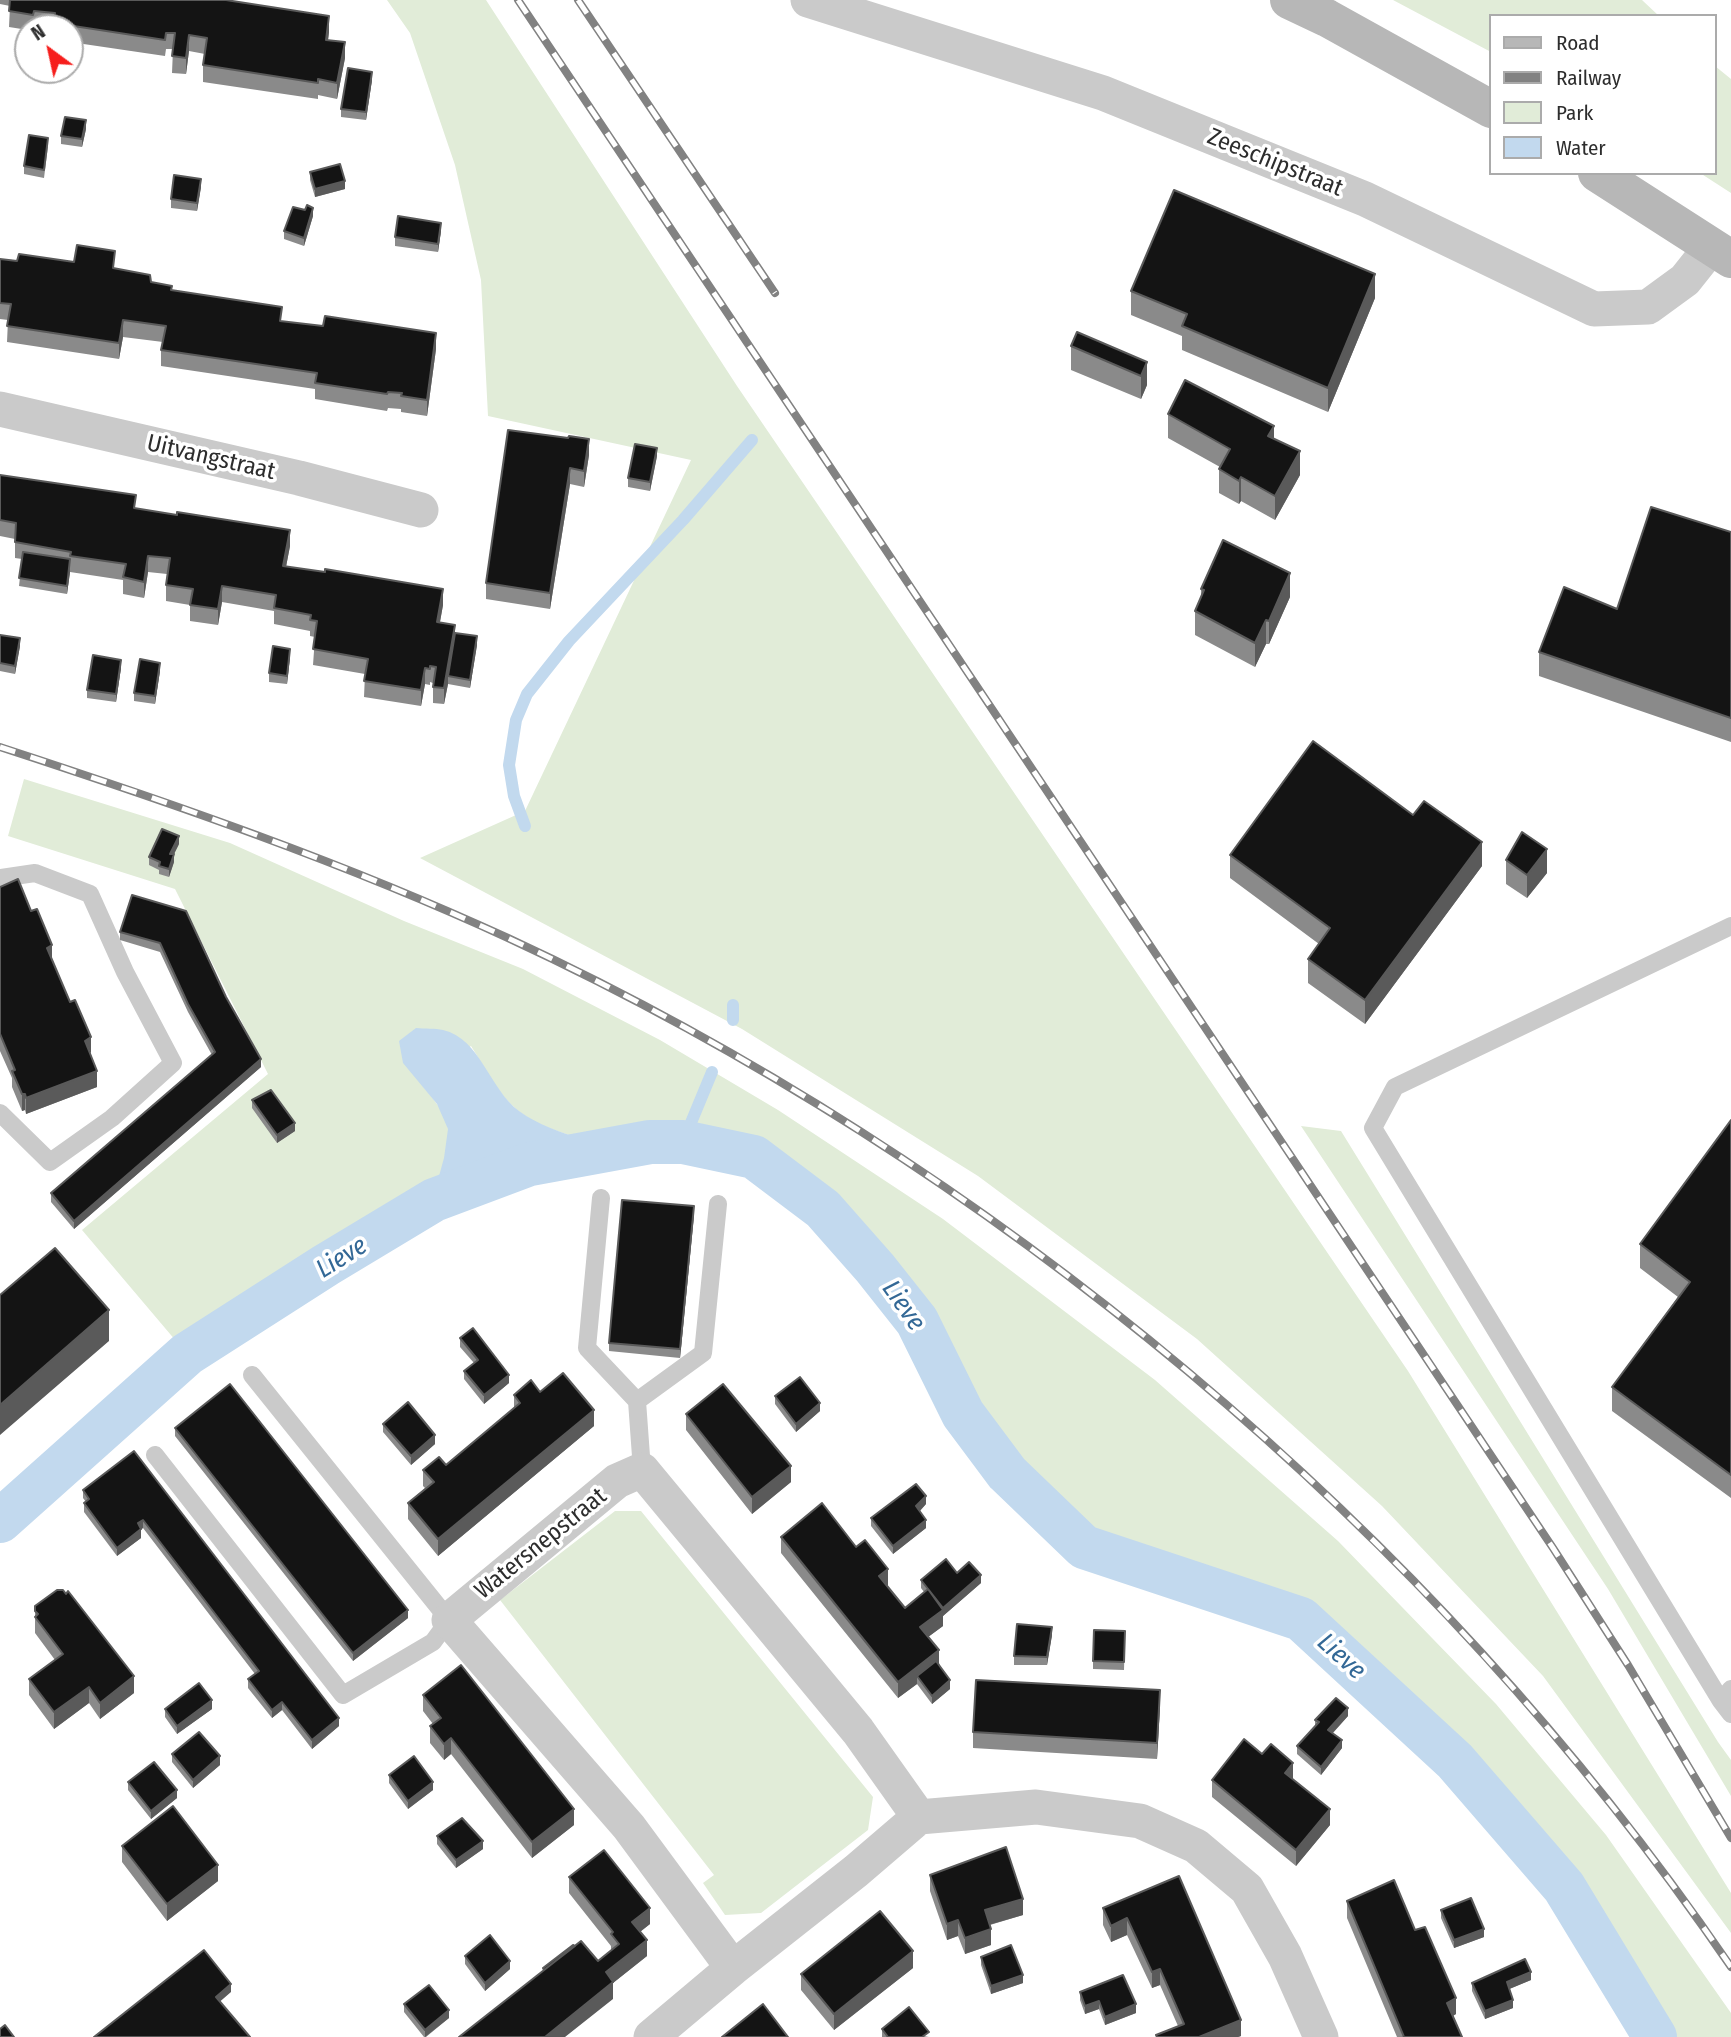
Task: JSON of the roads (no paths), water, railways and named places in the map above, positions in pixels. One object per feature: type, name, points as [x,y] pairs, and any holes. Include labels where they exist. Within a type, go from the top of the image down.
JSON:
[{"type":"main road","points":[[1289,0],[1490,108]]},
{"type":"main road","name":"Zeeschipstraat","points":[[1600,175],[1722,253]]},
{"type":"street","name":"Zeeschipstraat","points":[[808,0],[1103,93],[1365,199],[1594,309],[1648,307],[1722,253]]},
{"type":"street","name":"Uitvangstraat","points":[[0,409],[299,478],[421,510]]},
{"type":"street","name":"Watersnepstraat","points":[[449,1620],[617,1482],[642,1470]]},
{"type":"street","points":[[642,1470],[858,1731],[919,1817]]},
{"type":"street","points":[[449,1620],[629,1827],[733,1968]]},
{"type":"street","points":[[651,2037],[919,1817],[1036,1807],[1140,1821],[1196,1846],[1247,1889],[1285,1956],[1321,2037]]},
{"type":"lane","points":[[0,878],[35,873],[90,894],[125,972],[173,1062],[112,1118],[50,1162],[0,1112]]},
{"type":"lane","points":[[1728,1701],[1373,1128],[1395,1087],[1731,926]]},
{"type":"lane","points":[[601,1198],[587,1348],[637,1401],[642,1470]]},
{"type":"lane","points":[[637,1401],[703,1353],[718,1203]]},
{"type":"lane","points":[[155,1455],[343,1695],[433,1642],[449,1620],[252,1376]]},
{"type":"water","points":[[416,1028],[440,1029],[456,1035],[476,1054],[500,1091],[519,1111],[542,1124],[583,1140],[588,1152],[528,1161],[434,1200],[448,1129],[437,1104],[403,1063],[399,1041]]},
{"type":"waterway","points":[[525,826],[514,796],[509,765],[516,720],[527,694],[569,641],[683,520],[752,440]]},
{"type":"waterway","points":[[733,1005],[733,1020]]},
{"type":"waterway","points":[[683,1142],[712,1072]]},
{"type":"waterway","name":"Lieve","points":[[0,1521],[187,1354],[434,1200],[530,1164],[650,1142],[683,1142],[754,1157],[823,1209],[875,1268],[917,1321],[963,1414],[1007,1473],[1084,1547],[1301,1619],[1455,1761],[1564,1887],[1655,2037]]},
{"type":"railway","points":[[518,0],[1553,1548],[1628,1665],[1731,1838]]},
{"type":"railway","points":[[578,0],[775,293]]},
{"type":"railway","points":[[0,747],[257,835],[383,884],[508,938],[687,1028],[860,1131],[1028,1246],[1188,1372],[1339,1507],[1481,1652],[1612,1806],[1731,1967]]}]
